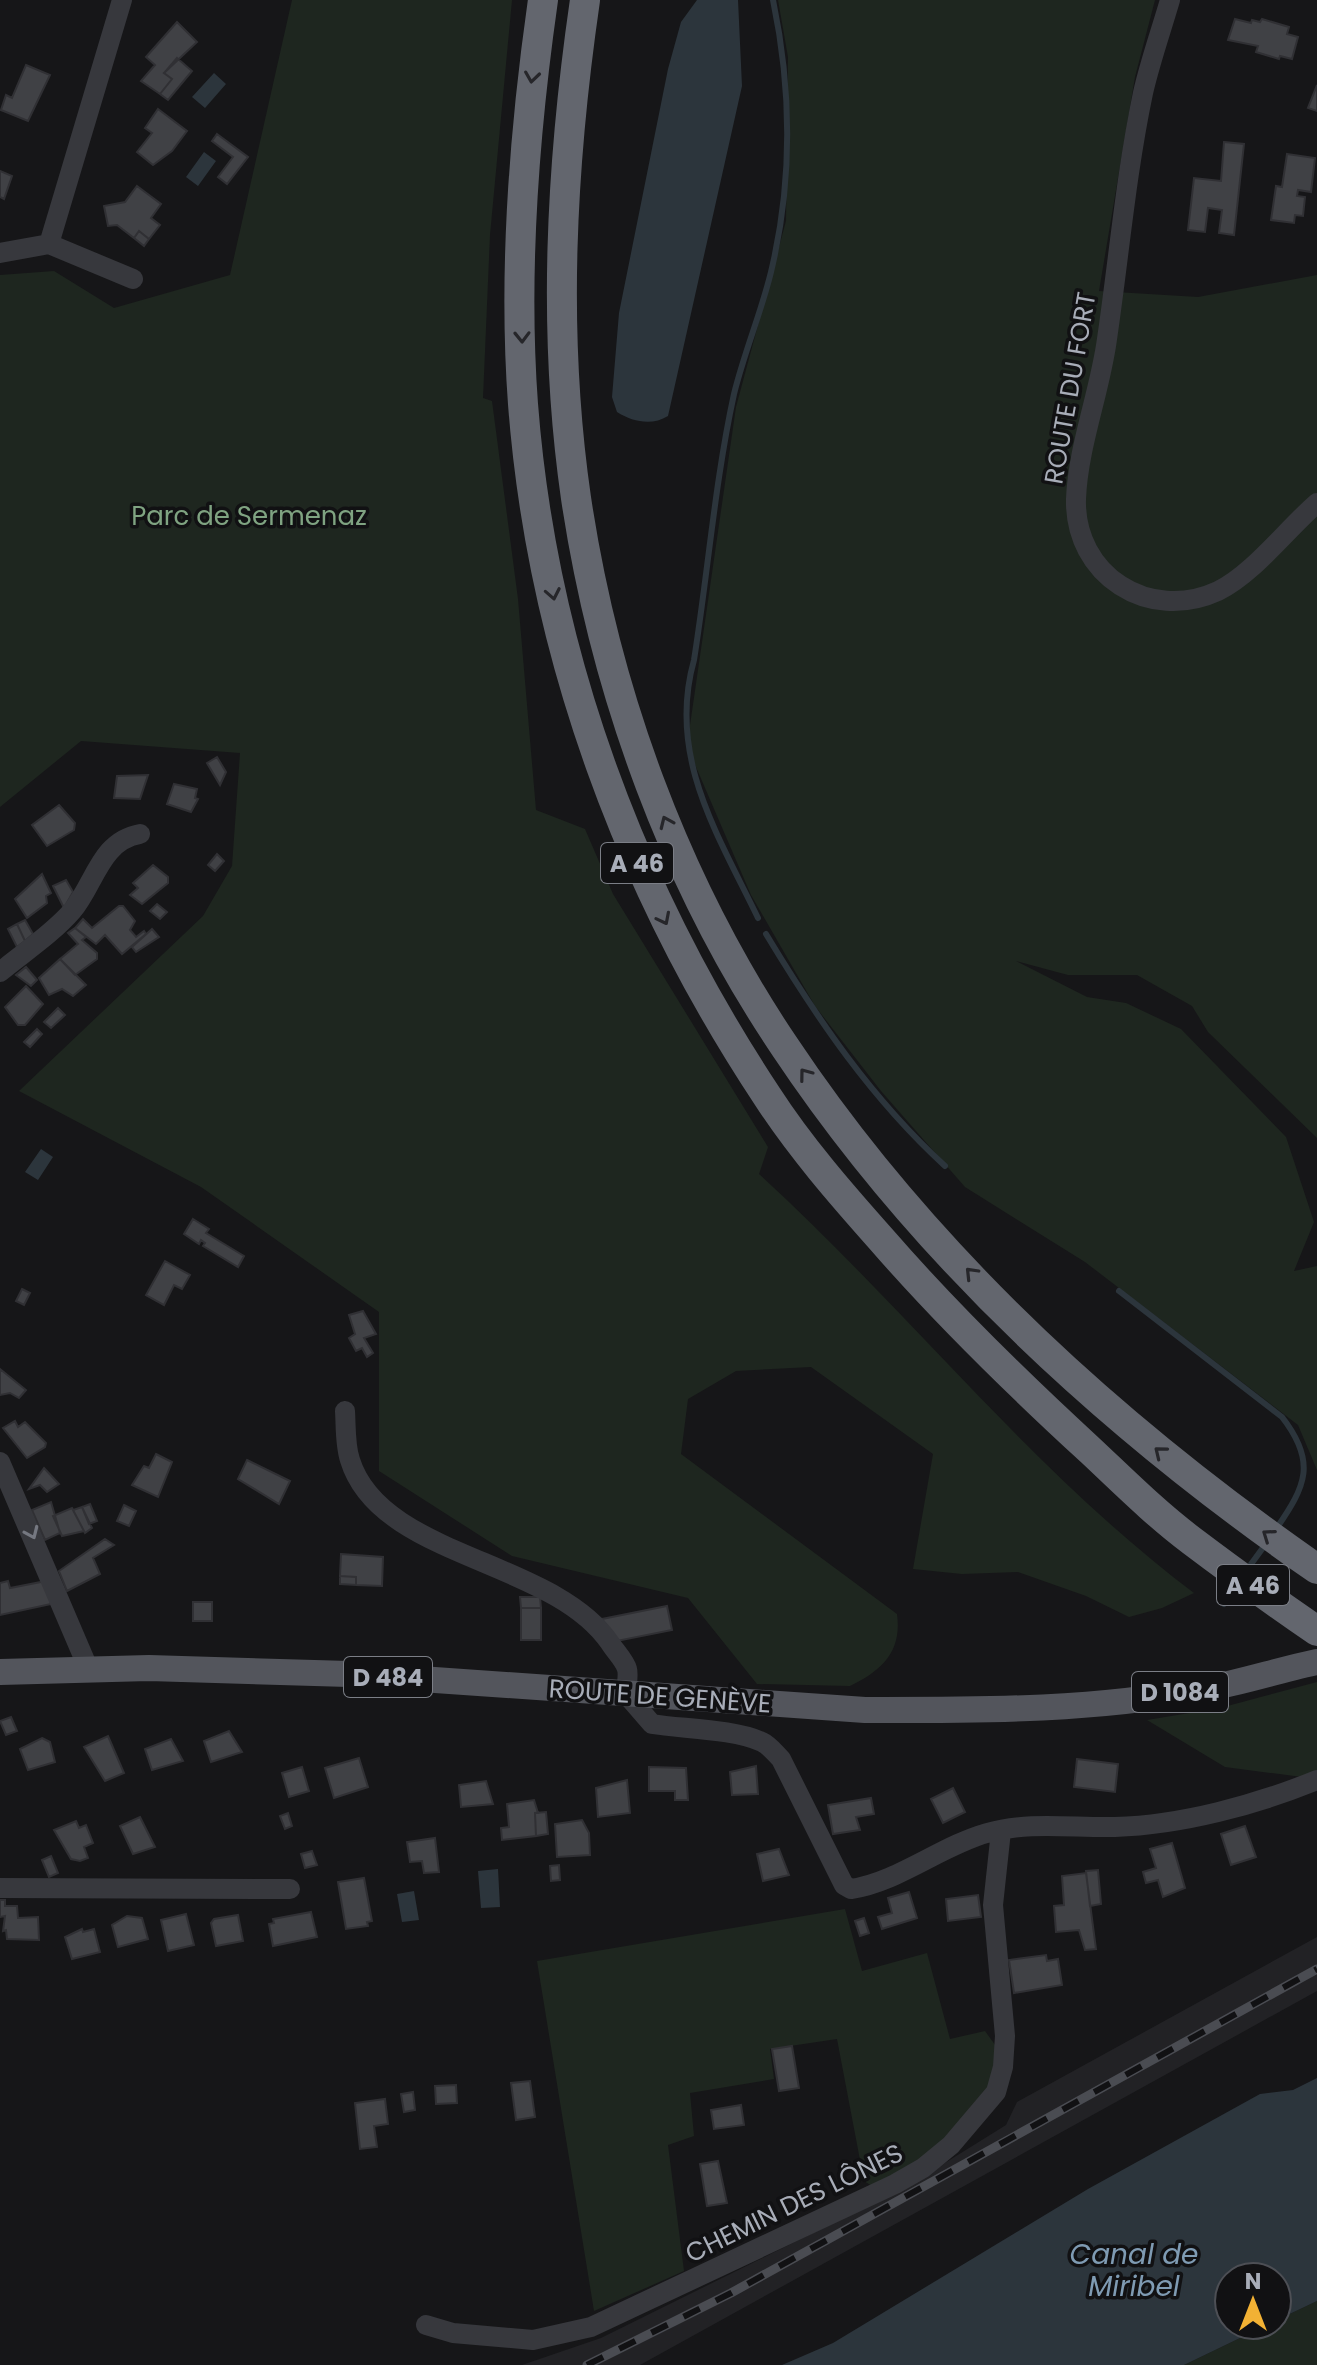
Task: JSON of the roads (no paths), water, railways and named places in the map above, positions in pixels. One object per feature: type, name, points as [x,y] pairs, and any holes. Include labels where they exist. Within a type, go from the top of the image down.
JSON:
[{"type":"highway","name":"A 46","points":[[543,0],[530,90],[522,189],[523,402],[541,536],[560,630],[596,756],[643,877],[703,993],[752,1073],[832,1184],[917,1281],[1012,1379],[1189,1539],[1317,1631]]},
{"type":"highway","name":"A 46","points":[[585,0],[574,77],[562,233],[569,438],[586,556],[600,621],[631,733],[660,809],[722,942],[784,1047],[883,1176],[1024,1329],[1143,1438],[1220,1502],[1317,1569]]},
{"type":"main road","name":"ROUTE DE GENÈVE","points":[[0,1672],[89,1670],[349,1674],[865,1710],[1039,1707],[1203,1689],[1317,1662]]},
{"type":"street","points":[[49,244],[122,0]]},
{"type":"street","name":"ROUTE DU FORT","points":[[1170,0],[1144,91],[1105,356],[1078,481],[1077,521],[1083,545],[1097,568],[1131,594],[1190,601],[1219,591],[1240,577],[1317,503]]},
{"type":"street","points":[[0,253],[49,244],[133,279]]},
{"type":"street","points":[[0,972],[73,911],[110,849],[126,836],[140,834]]},
{"type":"street","points":[[345,1411],[350,1460],[375,1500],[394,1517],[480,1562],[556,1593],[581,1609],[627,1668],[626,1694],[652,1724],[764,1742],[781,1759],[844,1885],[851,1889],[986,1833],[1068,1823],[1113,1827],[1155,1823],[1230,1807],[1317,1780]]},
{"type":"street","points":[[0,1462],[89,1670]]},
{"type":"street","name":"CHEMIN DES LÔNES","points":[[426,2325],[453,2333],[533,2340],[591,2327],[712,2273],[895,2184],[923,2168],[951,2145],[996,2092],[1003,2067],[1005,2036],[993,1905],[1001,1831]]},
{"type":"street","points":[[0,1888],[290,1889]]},
{"type":"water","points":[[697,0],[738,0],[742,86],[668,416],[642,422],[617,412],[612,397],[619,313],[668,69],[681,22]]},
{"type":"water","points":[[214,73],[226,84],[205,108],[192,97]]},
{"type":"water","points":[[204,152],[216,161],[198,186],[186,177]]},
{"type":"water","points":[[41,1149],[53,1157],[38,1180],[25,1172]]},
{"type":"water","points":[[498,1869],[500,1907],[481,1908],[478,1871]]},
{"type":"water","points":[[414,1891],[419,1920],[402,1922],[397,1894]]},
{"type":"water","name":"Canal de Miribel","points":[[1317,2078],[1317,2301],[1293,2312],[1293,2261],[1213,2261],[1213,2341],[1234,2341],[1184,2365],[782,2365],[833,2343],[1088,2189],[1260,2094],[1293,2090]]},
{"type":"waterway","points":[[758,918],[700,793],[687,729],[687,695],[727,427],[738,379],[771,272],[783,203],[787,102],[773,0]]},
{"type":"waterway","points":[[766,934],[847,1057],[893,1113],[945,1166]]},
{"type":"waterway","points":[[1119,1291],[1282,1417],[1293,1433],[1300,1447],[1303,1474],[1295,1500],[1276,1529]]},
{"type":"waterway","points":[[1246,1571],[1265,1545]]},
{"type":"waterway","points":[[1224,1604],[1238,1584]]},
{"type":"railway","points":[[587,2365],[731,2293],[1317,1969]]},
{"type":"park label","name":"Parc de Sermenaz","points":[[249,516]]}]
